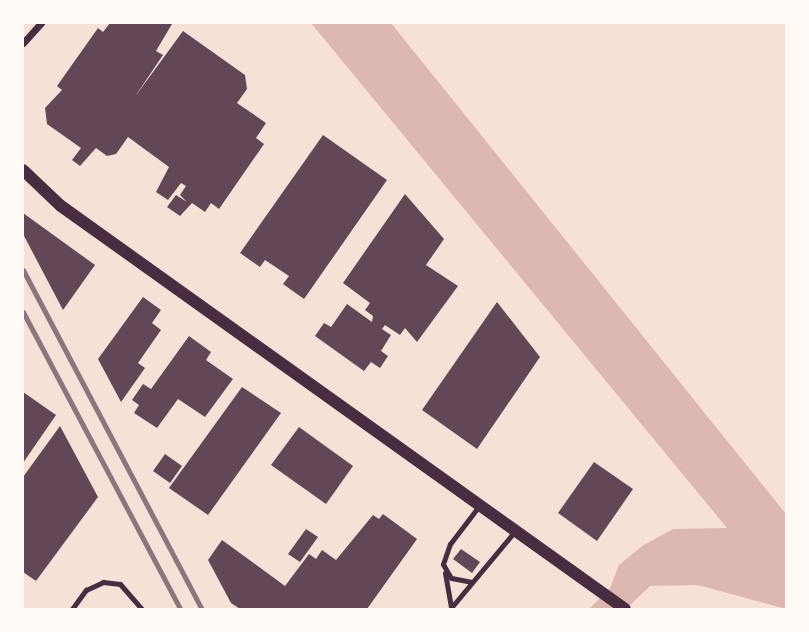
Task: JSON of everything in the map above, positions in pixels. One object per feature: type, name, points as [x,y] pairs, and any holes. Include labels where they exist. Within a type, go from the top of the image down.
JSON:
[{"type":"street","points":[[23,43],[41,23]]},
{"type":"street","points":[[23,170],[61,206],[625,609]]},
{"type":"lane","points":[[451,609],[444,556],[480,504]]},
{"type":"lane","points":[[451,609],[516,530]]},
{"type":"lane","points":[[445,573],[461,583],[472,582]]},
{"type":"lane","points":[[72,609],[86,590],[103,582],[120,584],[142,609]]},
{"type":"shaded area","points":[[311,23],[391,23],[786,514],[786,609],[698,585],[650,586],[626,609],[589,609],[610,588],[619,565],[642,546],[673,529],[727,528]]},
{"type":"building","points":[[110,23],[172,24],[156,51],[163,55],[134,98],[183,31],[245,75],[247,89],[237,103],[266,123],[256,138],[264,144],[219,209],[211,203],[205,212],[192,203],[180,216],[167,207],[176,195],[187,202],[180,195],[186,186],[181,183],[168,200],[156,192],[169,167],[128,137],[116,154],[107,156],[96,148],[80,166],[72,160],[81,148],[47,124],[45,108],[62,90],[57,86],[98,28],[103,32]]},
{"type":"building","points":[[323,135],[387,180],[304,299],[283,284],[289,276],[265,260],[260,267],[240,253]]},
{"type":"building","points":[[405,194],[444,239],[426,265],[458,286],[417,342],[405,328],[400,335],[385,325],[382,329],[391,335],[381,351],[388,356],[380,368],[371,362],[364,371],[315,336],[324,323],[331,327],[347,304],[372,322],[373,316],[365,310],[370,303],[343,283]]},
{"type":"building","points":[[23,213],[95,265],[63,310],[23,234]]},
{"type":"building","points":[[143,297],[161,310],[152,323],[161,330],[138,363],[145,368],[121,402],[98,359]]},
{"type":"building","points":[[497,302],[540,357],[477,449],[422,410]]},
{"type":"building","points":[[189,336],[211,352],[206,360],[233,379],[205,417],[178,399],[157,428],[134,413],[139,405],[132,400],[143,384],[151,389]]},
{"type":"building","points":[[242,387],[281,413],[208,515],[169,488]]},
{"type":"building","points":[[23,392],[56,415],[23,463]]},
{"type":"building","points":[[60,426],[98,497],[36,581],[23,572],[23,477]]},
{"type":"building","points":[[299,427],[353,466],[326,504],[271,465]]},
{"type":"building","points":[[165,454],[182,466],[170,483],[153,471]]},
{"type":"building","points":[[594,462],[633,489],[597,541],[558,513]]},
{"type":"building","points":[[383,514],[417,539],[367,609],[240,609],[231,603],[208,560],[222,540],[285,586],[309,554],[316,559],[322,550],[336,560],[373,515],[379,519]]},
{"type":"building","points":[[306,529],[318,537],[300,562],[288,554]]},
{"type":"building","points":[[461,549],[480,562],[472,573],[453,559]]},
{"type":"railway","points":[[23,270],[202,609]]},
{"type":"railway","points":[[23,312],[180,609]]}]
